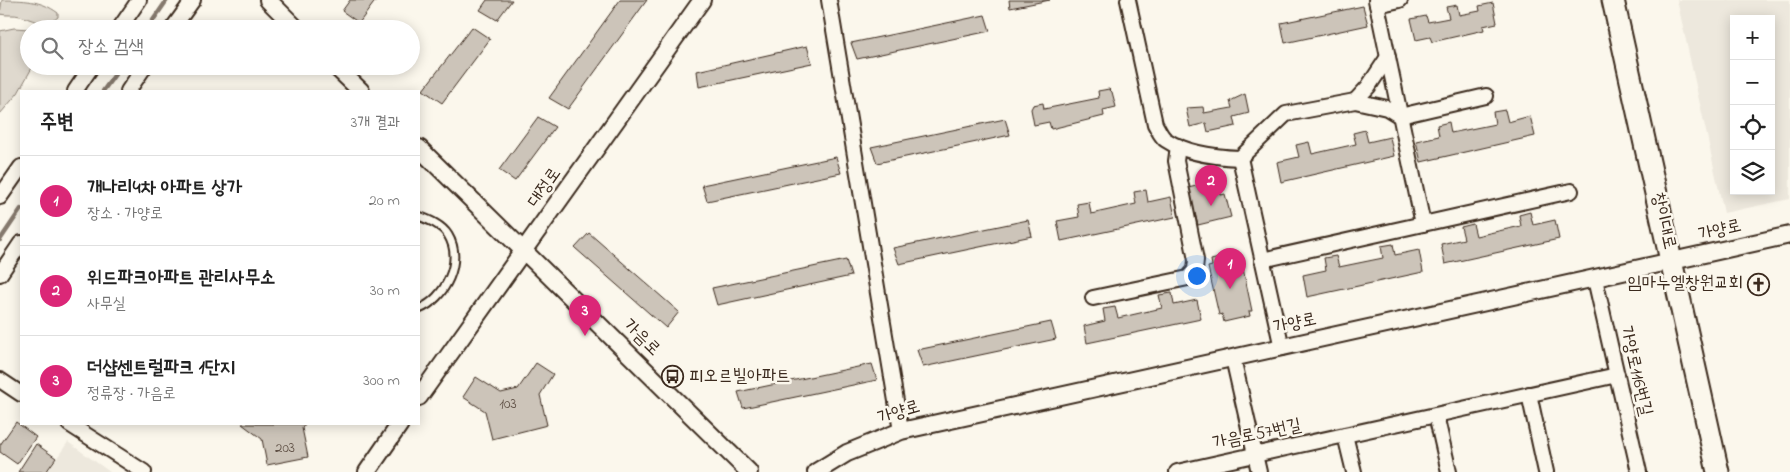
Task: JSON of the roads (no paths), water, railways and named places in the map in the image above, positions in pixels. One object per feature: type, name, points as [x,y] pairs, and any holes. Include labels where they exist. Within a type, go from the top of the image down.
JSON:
[{"type":"main road","name":"창이대로","points":[[1613,0],[1718,472]]},
{"type":"street","points":[[125,20],[139,0]]},
{"type":"street","points":[[179,20],[193,0]]},
{"type":"street","points":[[268,0],[288,20]]},
{"type":"street","name":"대정로","points":[[420,396],[519,254],[524,252],[702,0]]},
{"type":"street","points":[[829,0],[900,430]]},
{"type":"street","points":[[1128,0],[1154,124],[1164,139],[1178,146],[1216,157],[1240,158],[1286,114],[1355,101],[1387,108],[1400,116],[1486,96]]},
{"type":"street","points":[[1400,0],[1376,3],[1423,224]]},
{"type":"street","points":[[1355,101],[1368,88],[1388,57]]},
{"type":"street","points":[[76,90],[86,75]]},
{"type":"street","points":[[129,90],[139,75]]},
{"type":"street","points":[[344,75],[360,90]]},
{"type":"street","points":[[1093,298],[1188,278],[1195,270],[1196,260],[1176,161],[1178,146]]},
{"type":"street","name":"가음로","points":[[420,149],[749,472]]},
{"type":"street","points":[[1240,158],[1282,348]]},
{"type":"street","points":[[0,197],[20,168]]},
{"type":"street","points":[[1262,260],[1571,191]]},
{"type":"street","name":"가양로","points":[[816,472],[847,453],[900,430],[1282,348],[1790,235]]},
{"type":"street","points":[[0,274],[20,244]]},
{"type":"street","name":"가양로116번길","points":[[1595,279],[1639,472]]},
{"type":"street","points":[[1233,358],[1258,472]]},
{"type":"street","name":"가음로57번길","points":[[1177,472],[1617,375]]},
{"type":"street","points":[[0,380],[20,393]]},
{"type":"street","points":[[1529,394],[1546,472]]},
{"type":"street","points":[[1436,415],[1449,472]]},
{"type":"street","points":[[71,425],[144,472]]},
{"type":"street","points":[[367,472],[399,425]]},
{"type":"street","points":[[1345,435],[1354,472]]},
{"type":"lane","points":[[420,216],[439,226],[447,233],[453,250],[451,274],[446,288],[420,309]]},
{"type":"waterway","points":[[153,20],[167,0]]},
{"type":"waterway","points":[[104,90],[115,75]]},
{"type":"waterway","points":[[0,240],[20,210]]},
{"type":"place","name":"위드파크아파트 관리사무소","points":[[1211,206]]},
{"type":"place","name":"임마누엘창원교회","points":[[1759,284]]},
{"type":"place","name":"개나리4차 아파트 상가","points":[[1230,289]]},
{"type":"place","name":"더샵센트럴파크 1단지","points":[[585,336]]},
{"type":"place","name":"피오르빌아파트","points":[[673,377]]}]
